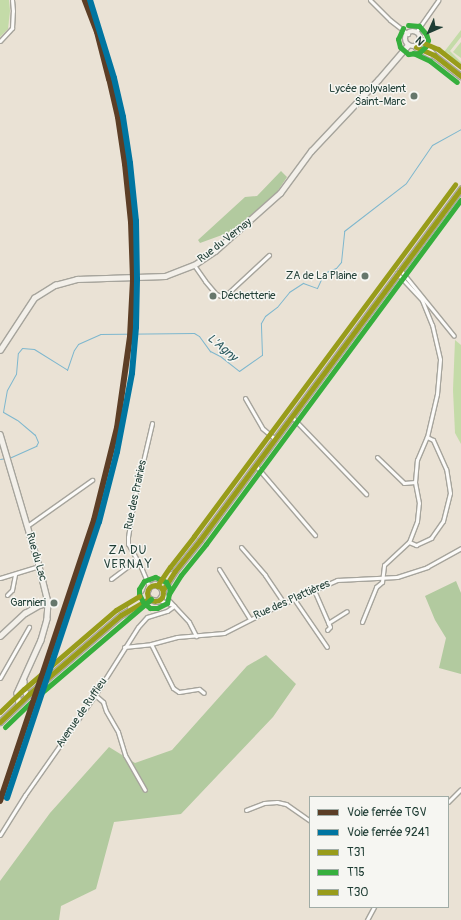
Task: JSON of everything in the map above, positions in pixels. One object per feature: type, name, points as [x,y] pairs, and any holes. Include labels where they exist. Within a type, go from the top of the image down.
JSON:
[{"type":"main road","points":[[146,594],[149,599],[156,601],[159,600],[175,571],[256,466],[461,188]]},
{"type":"main road","points":[[0,722],[28,695],[146,594],[149,586],[158,585],[175,571]]},
{"type":"main road","points":[[158,585],[163,592]]},
{"type":"main road","points":[[121,615],[149,599]]},
{"type":"street","points":[[0,41],[12,28],[14,11],[12,0]]},
{"type":"street","points":[[370,0],[390,20],[408,34]]},
{"type":"street","points":[[434,55],[408,45],[405,40],[408,34],[416,32],[438,0]]},
{"type":"street","points":[[416,32],[434,55],[461,76]]},
{"type":"street","points":[[416,47],[421,40]]},
{"type":"street","name":"Rue du Vernay","points":[[0,350],[34,298],[55,285],[77,279],[156,278],[179,272],[194,265],[230,239],[280,193],[311,151],[363,97],[408,45]]},
{"type":"street","points":[[194,265],[216,294],[221,296],[228,293],[269,255]]},
{"type":"street","points":[[398,272],[402,272],[454,336]]},
{"type":"street","points":[[362,622],[376,587],[382,579],[384,565],[409,542],[417,521],[419,503],[415,482],[417,460],[427,437],[437,394],[440,359],[432,325],[422,300],[398,272]]},
{"type":"street","points":[[245,398],[262,428],[275,439]]},
{"type":"street","points":[[292,417],[366,494]]},
{"type":"street","name":"Rue des Prairies","points":[[149,586],[128,544],[128,532],[152,423]]},
{"type":"street","name":"Rue du Lac","points":[[0,434],[39,566],[48,603],[47,619],[41,640],[18,693],[19,703]]},
{"type":"street","points":[[409,542],[416,545],[431,538],[443,521],[450,493],[446,469],[433,440],[427,437]]},
{"type":"street","points":[[377,457],[404,483],[415,482]]},
{"type":"street","points":[[256,466],[315,535]]},
{"type":"street","points":[[27,526],[92,480]]},
{"type":"street","points":[[241,547],[284,603]]},
{"type":"street","name":"Rue des Plattières","points":[[124,647],[151,644],[177,637],[224,633],[284,603],[337,580],[382,579],[397,577],[418,571],[461,548]]},
{"type":"street","points":[[111,579],[136,560]]},
{"type":"street","points":[[0,578],[39,566]]},
{"type":"street","points":[[219,569],[250,619]]},
{"type":"street","points":[[7,595],[12,590],[15,574]]},
{"type":"street","points":[[314,590],[322,605],[322,610],[330,627],[327,630]]},
{"type":"street","points":[[163,592],[189,622],[196,636]]},
{"type":"street","points":[[294,599],[327,647]]},
{"type":"street","points":[[159,600],[174,606]]},
{"type":"street","points":[[0,636],[25,613],[48,603]]},
{"type":"street","name":"Avenue de Ruffieu","points":[[0,835],[25,795],[95,695],[124,647],[143,620],[147,617],[167,611],[174,606]]},
{"type":"street","points":[[328,623],[347,611]]},
{"type":"street","points":[[0,678],[29,627]]},
{"type":"street","points":[[151,644],[173,688],[179,692],[199,689],[204,693]]},
{"type":"street","points":[[24,679],[24,688],[28,695]]},
{"type":"street","points":[[95,695],[103,702],[106,711],[118,732],[125,754],[145,790]]},
{"type":"street","points":[[449,801],[461,789]]},
{"type":"street","points":[[246,810],[264,803],[277,802],[286,804],[309,820]]},
{"type":"street","points":[[367,920],[373,908]]},
{"type":"green space","points":[[0,0],[9,0],[10,11],[8,29],[0,37]]},
{"type":"green space","points":[[461,30],[461,37],[450,51],[461,62],[461,66],[448,53],[444,52]]},
{"type":"green space","points":[[461,42],[461,58],[453,52]]},
{"type":"green space","points":[[281,171],[287,177],[277,192],[233,231],[200,243],[198,240],[245,197],[257,196]]},
{"type":"green space","points":[[455,340],[461,345],[461,444],[455,433],[453,390]]},
{"type":"green space","points":[[456,581],[461,593],[461,674],[439,668],[446,638],[435,620],[425,596]]},
{"type":"green space","points":[[266,655],[296,684],[273,717],[181,814],[114,822],[96,889],[61,906],[59,920],[0,920],[0,881],[50,813],[109,747],[135,763],[172,750],[247,666]]},
{"type":"waterway","name":"L'Agny","points":[[9,458],[36,446],[38,442],[35,435],[17,420],[3,412],[7,390],[16,374],[18,353],[22,348],[34,349],[67,370],[74,350],[78,344],[100,334],[194,333],[199,336],[210,351],[220,356],[239,371],[262,355],[261,323],[265,316],[277,307],[289,292],[303,283],[317,288],[324,273],[336,268],[341,262],[344,231],[406,183],[432,145],[461,129]]},
{"type":"waterway","name":"L'Agny","points":[[0,459],[6,458]]},
{"type":"rail line","name":"TGV","points":[[0,801],[94,520],[117,428],[130,337],[133,279],[131,222],[125,164],[118,117],[109,79],[97,32],[85,0]]},
{"type":"rail line","name":"9241","points":[[7,798],[99,522],[117,452],[132,373],[136,327],[137,279],[136,221],[130,163],[123,117],[114,78],[90,0]]},
{"type":"transit line","name":"T15","points":[[403,28],[398,39],[400,47],[408,54],[419,53],[426,46],[428,40],[426,34],[419,26],[408,25]]},
{"type":"transit line","name":"T30","points":[[419,41],[438,49],[461,67]]},
{"type":"transit line","name":"T31","points":[[416,47],[434,55],[461,76]]},
{"type":"transit line","name":"T15","points":[[413,53],[430,61],[457,82]]},
{"type":"transit line","name":"T30","points":[[157,586],[455,184]]},
{"type":"transit line","name":"T31","points":[[163,590],[175,571],[200,540],[461,188]]},
{"type":"transit line","name":"T15","points":[[169,594],[181,575],[206,544],[461,200]]},
{"type":"transit line","name":"T15","points":[[144,604],[139,594],[139,589],[144,581],[155,577],[166,582],[170,589],[167,603],[157,608],[150,608],[145,604]]},
{"type":"transit line","name":"T31","points":[[155,585],[161,587],[163,593],[161,599],[155,601],[149,599],[147,593],[149,587],[155,585]]},
{"type":"transit line","name":"T30","points":[[0,712],[24,689],[116,610],[139,596]]},
{"type":"transit line","name":"T31","points":[[0,722],[29,694],[121,615],[149,599]]},
{"type":"transit line","name":"T15","points":[[5,727],[34,699],[151,599]]},
{"type":"place","name":"Lycée polyvalent Saint-Marc","points":[[414,96]]},
{"type":"place","name":"ZA de La Plaine","points":[[365,276]]},
{"type":"place","name":"Déchetterie","points":[[213,296]]},
{"type":"place","name":"Garnieri","points":[[54,603]]},
{"type":"district","name":"ZA DU VERNAY","points":[[128,558]]}]
